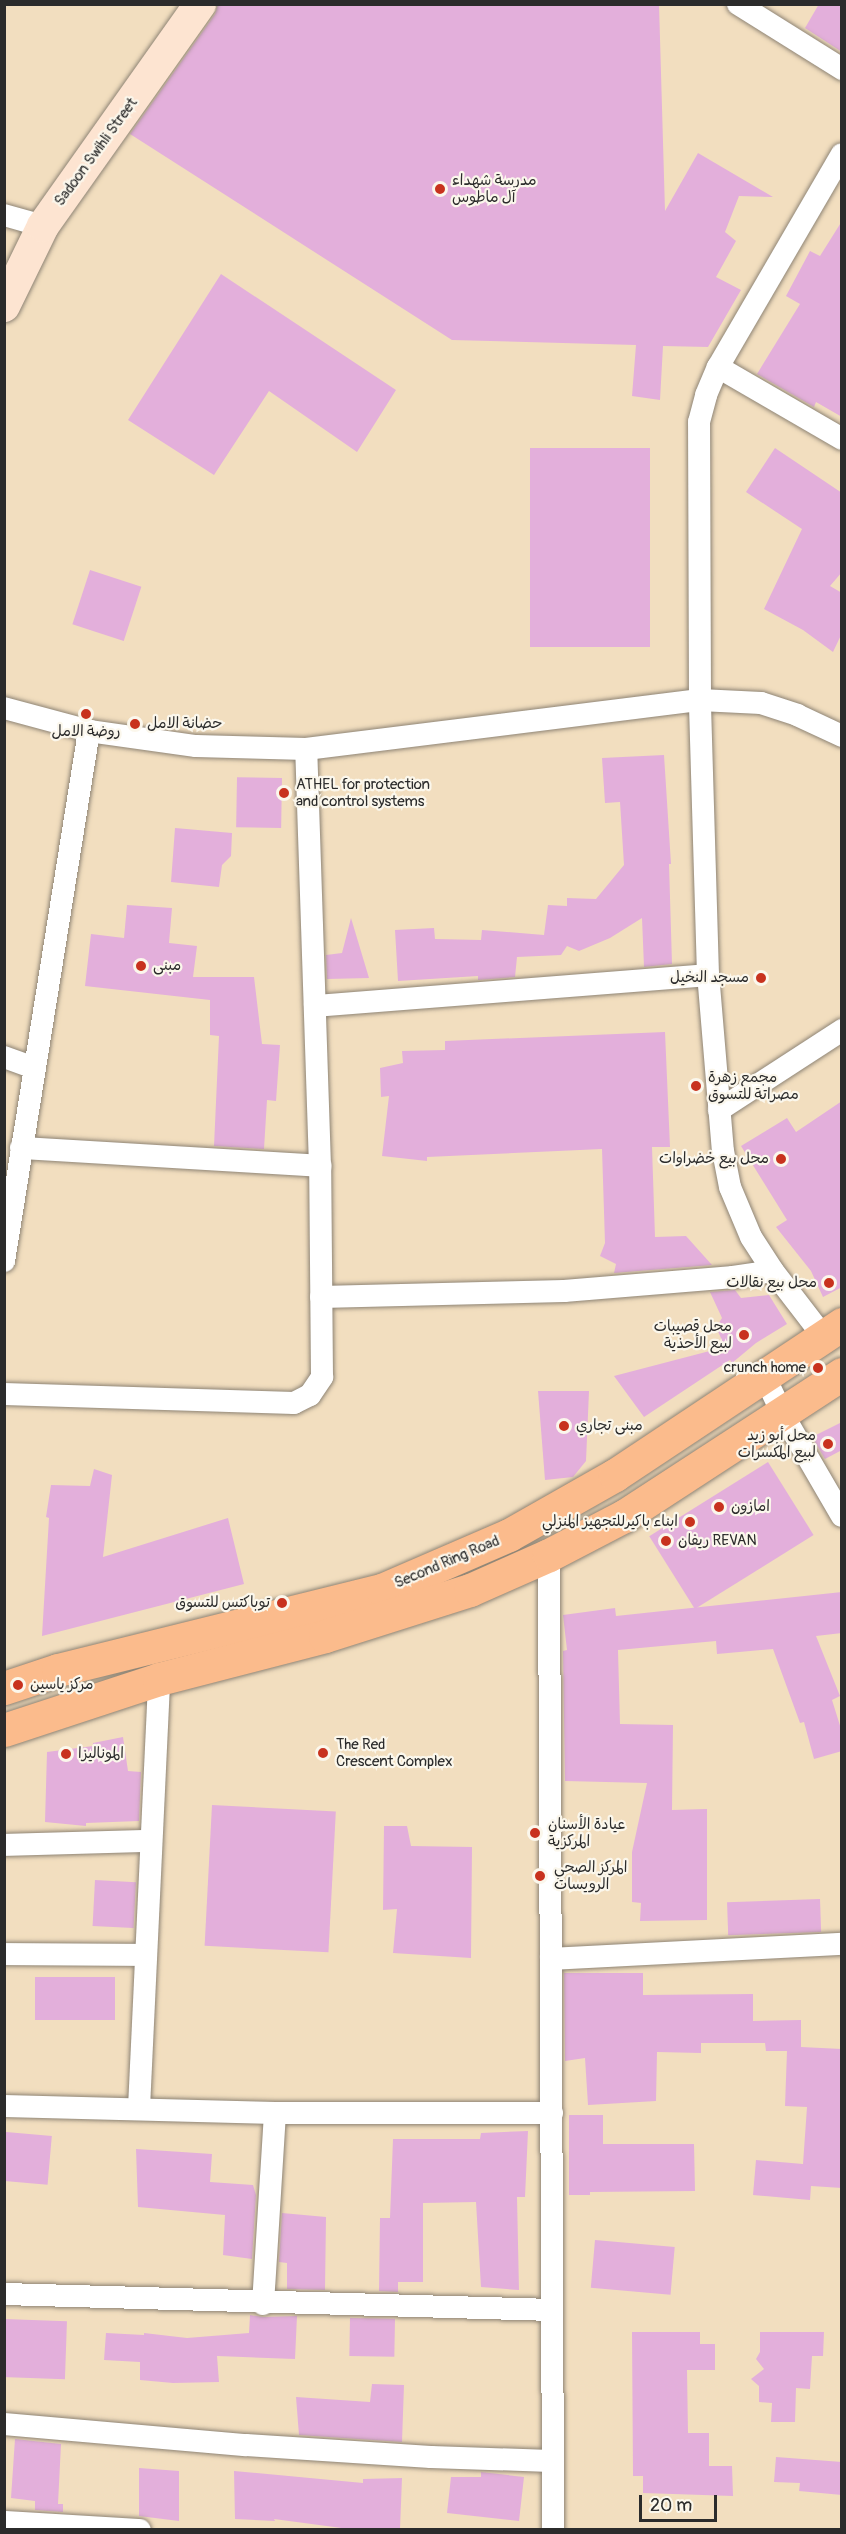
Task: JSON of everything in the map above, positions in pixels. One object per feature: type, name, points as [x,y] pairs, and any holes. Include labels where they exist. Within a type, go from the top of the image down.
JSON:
[{"type":"main road","name":"Sadoon Swihli Street","points":[[4,306],[43,226],[200,4]]},
{"type":"main road","name":"Second Ring Road","points":[[4,1688],[58,1670],[382,1590],[528,1524],[615,1475],[832,1330]]},
{"type":"main road","name":"Second Ring Road","points":[[4,1730],[159,1678],[336,1633],[470,1590],[549,1556],[624,1516],[842,1374]]},
{"type":"street","points":[[738,4],[842,69]]},
{"type":"street","points":[[832,1330],[773,1271],[751,1237],[730,1188],[723,1152],[708,975],[699,700],[699,422],[706,395],[718,366],[842,154]]},
{"type":"street","points":[[4,215],[43,226]]},
{"type":"street","points":[[718,366],[842,439]]},
{"type":"street","points":[[4,708],[89,731],[196,746],[306,749],[699,700],[761,703],[797,715],[842,736]]},
{"type":"street","points":[[4,1261],[89,731]]},
{"type":"street","points":[[4,1394],[294,1403],[310,1395],[322,1377],[320,1166],[306,749]]},
{"type":"street","points":[[315,1006],[708,975]]},
{"type":"street","points":[[719,1110],[842,1030]]},
{"type":"street","points":[[4,1058],[34,1068]]},
{"type":"street","points":[[21,1148],[320,1166]]},
{"type":"street","points":[[321,1297],[564,1291],[733,1277],[773,1271]]},
{"type":"street","points":[[764,1375],[782,1413],[842,1516]]},
{"type":"street","points":[[549,1556],[553,2529]]},
{"type":"street","points":[[140,2108],[159,1678]]},
{"type":"street","points":[[4,1845],[98,1845],[150,1841]]},
{"type":"street","points":[[551,1959],[842,1944]]},
{"type":"street","points":[[4,1954],[146,1954]]},
{"type":"street","points":[[4,2106],[275,2113],[552,2113]]},
{"type":"street","points":[[263,2304],[275,2113]]},
{"type":"street","points":[[4,2294],[263,2304],[552,2310]]},
{"type":"street","points":[[4,2424],[246,2445],[430,2457],[551,2461]]},
{"type":"street","points":[[4,2522],[140,2529]]},
{"type":"building","name":"مدرسة شهداء آل ماطوس","points":[[218,4],[659,4],[665,211],[698,153],[773,197],[739,196],[725,232],[736,241],[716,277],[741,290],[708,347],[663,346],[660,400],[632,396],[636,345],[452,340],[130,134],[215,14]]},
{"type":"building","points":[[819,4],[842,4],[842,52],[805,28]]},
{"type":"building","points":[[842,221],[842,417],[816,402],[814,407],[757,374],[800,304],[786,296],[810,251],[820,256]]},
{"type":"building","points":[[221,274],[396,390],[357,452],[269,391],[214,475],[128,420]]},
{"type":"building","points":[[530,448],[650,448],[650,647],[530,647]]},
{"type":"building","points":[[775,448],[842,493],[842,572],[830,586],[842,593],[842,633],[833,652],[803,630],[764,609],[802,529],[746,492]]},
{"type":"building","points":[[90,570],[141,587],[124,641],[72,624]]},
{"type":"building","points":[[664,755],[671,864],[669,864],[672,964],[644,967],[642,918],[610,938],[579,951],[567,946],[561,955],[517,957],[515,977],[478,980],[478,976],[398,981],[395,930],[434,928],[435,939],[481,940],[482,930],[544,935],[548,905],[567,906],[567,898],[596,899],[624,865],[620,802],[605,803],[602,758]]},
{"type":"building","points":[[237,777],[282,778],[281,828],[236,827]]},
{"type":"building","points":[[175,828],[232,833],[231,856],[222,865],[219,887],[171,882]]},
{"type":"building","points":[[127,905],[172,908],[169,943],[197,946],[193,977],[254,977],[262,1044],[280,1045],[276,1101],[267,1100],[264,1149],[214,1146],[219,1036],[210,1035],[210,1000],[85,986],[91,934],[124,938]]},
{"type":"building","points":[[351,918],[369,978],[327,979],[326,955],[342,953]]},
{"type":"building","points":[[665,1032],[670,1147],[652,1147],[655,1237],[686,1236],[712,1265],[614,1273],[616,1264],[600,1256],[605,1243],[602,1149],[427,1157],[427,1161],[382,1156],[389,1096],[381,1097],[380,1068],[403,1063],[402,1051],[445,1050],[445,1041]]},
{"type":"building","points":[[842,1101],[842,1287],[823,1297],[811,1271],[776,1227],[787,1220],[741,1146],[787,1118],[796,1132]]},
{"type":"building","points":[[735,1290],[741,1298],[769,1295],[787,1324],[756,1343],[732,1363],[730,1360],[644,1417],[614,1376],[725,1347],[716,1327],[722,1318],[710,1292]]},
{"type":"building","name":"مبنى تجاري","points":[[538,1391],[589,1391],[586,1461],[573,1477],[545,1480]]},
{"type":"building","name":"محل أبو زيد لبيع المكسرات","points":[[842,1422],[842,1450],[825,1459],[812,1437]]},
{"type":"building","points":[[768,1462],[814,1535],[695,1609],[649,1536]]},
{"type":"building","points":[[94,1469],[112,1475],[103,1557],[228,1518],[244,1584],[42,1636],[49,1518],[46,1517],[51,1485],[90,1486]]},
{"type":"building","points":[[842,1592],[842,1633],[816,1636],[840,1696],[832,1700],[842,1732],[842,1751],[814,1759],[804,1722],[800,1723],[773,1649],[717,1654],[716,1641],[618,1650],[620,1724],[673,1725],[672,1810],[707,1809],[707,1920],[640,1921],[641,1903],[632,1902],[632,1852],[647,1783],[565,1781],[563,1651],[567,1650],[563,1615],[615,1608],[616,1616]]},
{"type":"building","points":[[123,1737],[128,1771],[141,1772],[139,1821],[86,1823],[86,1826],[45,1822],[47,1752],[93,1746],[93,1743]]},
{"type":"building","points":[[212,1805],[336,1811],[328,1952],[205,1946]]},
{"type":"building","points":[[384,1826],[407,1826],[411,1846],[472,1847],[471,1958],[393,1953],[397,1909],[383,1910]]},
{"type":"building","points":[[95,1880],[136,1882],[134,1928],[93,1926]]},
{"type":"building","points":[[820,1899],[821,1932],[728,1935],[727,1902]]},
{"type":"building","points":[[564,1973],[643,1973],[643,1995],[753,1994],[753,2021],[801,2020],[801,2047],[842,2049],[842,2188],[811,2186],[810,2200],[753,2195],[756,2160],[803,2164],[807,2107],[785,2106],[787,2051],[766,2051],[765,2043],[701,2043],[701,2053],[657,2052],[656,2101],[588,2105],[585,2058],[565,2061]]},
{"type":"building","points":[[35,1977],[115,1977],[115,2020],[35,2020]]},
{"type":"building","points":[[569,2115],[603,2115],[603,2144],[694,2144],[695,2191],[590,2192],[590,2195],[569,2195]]},
{"type":"building","points":[[528,2131],[525,2197],[517,2197],[519,2290],[481,2287],[476,2202],[423,2203],[423,2282],[398,2282],[398,2292],[379,2291],[380,2218],[390,2218],[393,2139],[480,2139],[481,2133]]},
{"type":"building","points":[[6,2132],[52,2136],[48,2185],[4,2181]]},
{"type":"building","points":[[136,2149],[212,2154],[210,2182],[253,2185],[256,2195],[252,2259],[223,2255],[225,2215],[138,2207]]},
{"type":"building","points":[[282,2213],[326,2217],[325,2290],[287,2289],[287,2263],[279,2262]]},
{"type":"building","points":[[595,2240],[675,2247],[671,2295],[591,2288]]},
{"type":"building","points":[[250,2315],[297,2316],[295,2359],[217,2356],[219,2382],[173,2383],[140,2380],[140,2362],[104,2360],[106,2333],[144,2335],[144,2333],[187,2338],[249,2333]]},
{"type":"building","points":[[350,2318],[395,2319],[394,2357],[349,2356]]},
{"type":"building","points":[[4,2319],[67,2321],[65,2379],[4,2377]]},
{"type":"building","points":[[632,2332],[700,2332],[700,2344],[715,2344],[715,2370],[687,2370],[688,2433],[709,2433],[709,2466],[732,2466],[733,2496],[643,2493],[643,2476],[633,2476]]},
{"type":"building","points":[[760,2332],[824,2332],[823,2356],[812,2356],[810,2389],[796,2388],[795,2422],[771,2422],[772,2403],[759,2402],[759,2386],[751,2379],[764,2369],[756,2359],[760,2352]]},
{"type":"building","points":[[372,2384],[404,2385],[402,2442],[299,2435],[296,2397],[370,2402]]},
{"type":"building","points":[[15,2439],[61,2444],[58,2504],[63,2504],[63,2512],[35,2510],[35,2501],[11,2498]]},
{"type":"building","points":[[776,2457],[842,2462],[842,2495],[799,2491],[800,2483],[774,2482]]},
{"type":"building","points":[[139,2468],[179,2471],[179,2521],[139,2516]]},
{"type":"building","points":[[234,2471],[363,2483],[363,2479],[402,2478],[400,2529],[349,2529],[274,2519],[275,2521],[235,2519]]},
{"type":"building","points":[[481,2472],[524,2477],[519,2521],[447,2513],[451,2477],[481,2477]]},
{"type":"place","name":"مدرسة شهداء آل ماطوس","points":[[440,189]]},
{"type":"place","name":"روضة الامل","points":[[86,714]]},
{"type":"place","name":"حضانة الامل","points":[[135,724]]},
{"type":"place","name":"ATHEL for protection and control systems","points":[[284,793]]},
{"type":"place","name":"مبنى","points":[[141,966]]},
{"type":"place","name":"مسجد النخيل","points":[[761,978]]},
{"type":"place","name":"مجمع زهرة مصراتة للتسوق","points":[[696,1086]]},
{"type":"place","name":"محل بيع خضراوات","points":[[781,1159]]},
{"type":"place","name":"محل بيع نقالات","points":[[829,1283]]},
{"type":"place","name":"محل قصيبات لبيع الأحذية","points":[[744,1335]]},
{"type":"place","name":"crunch home","points":[[818,1368]]},
{"type":"place","name":"مبنى تجاري","points":[[564,1426]]},
{"type":"place","name":"محل أبو زيد لبيع المكسرات","points":[[828,1444]]},
{"type":"place","name":"امازون","points":[[719,1507]]},
{"type":"place","name":"ابناء باكيرللتجهيز المنزلي","points":[[690,1522]]},
{"type":"place","name":"ريفان REVAN","points":[[666,1541]]},
{"type":"place","name":"توباكتس للتسوق","points":[[282,1603]]},
{"type":"place","name":"مركز ياسين","points":[[18,1685]]},
{"type":"place","name":"The Red Crescent Complex","points":[[323,1753]]},
{"type":"place","name":"الموناليزا","points":[[66,1754]]},
{"type":"place","name":"عيادة الأسنان المركزية","points":[[535,1833]]},
{"type":"place","name":"المركز الصحي الرويسات","points":[[540,1876]]}]
